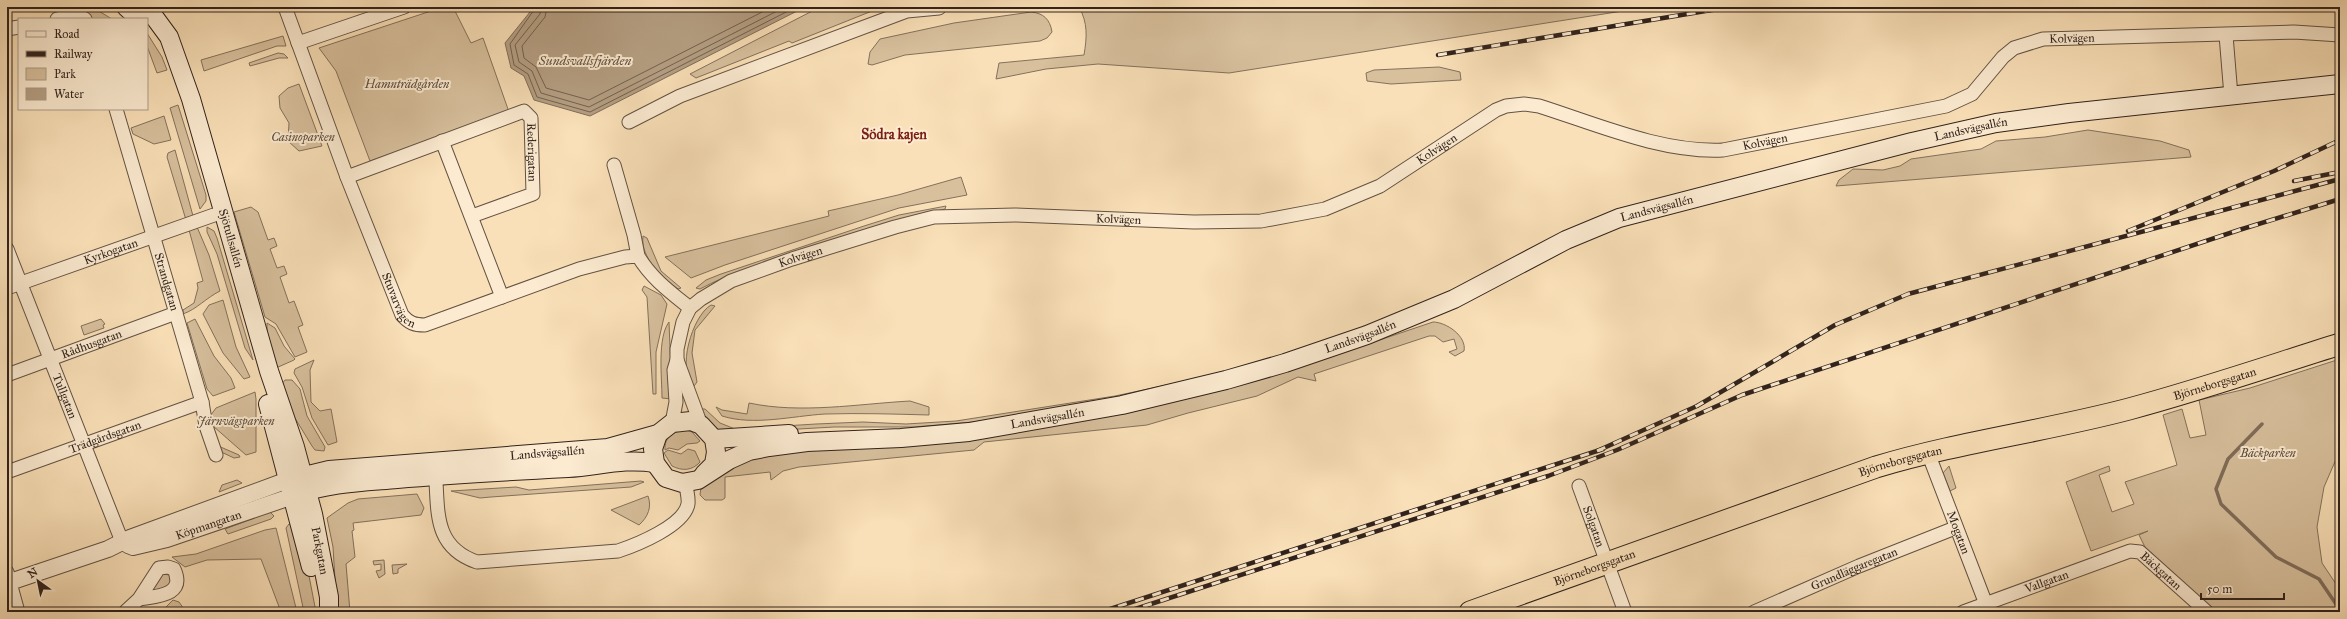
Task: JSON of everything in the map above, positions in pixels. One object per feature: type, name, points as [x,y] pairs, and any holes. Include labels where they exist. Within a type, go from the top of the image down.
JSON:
[{"type":"highway","name":"Björneborgsgatan","points":[[1470,612],[1869,470],[1928,453],[2129,409],[2340,344]]},
{"type":"main road","points":[[126,7],[138,18]]},
{"type":"main road","name":"Sjötullsallén","points":[[147,7],[169,37],[185,81],[269,371],[298,486]]},
{"type":"main road","name":"Sjötullsallén","points":[[148,29],[163,49],[169,64],[266,393],[298,486]]},
{"type":"main road","name":"Landsvägsallén","points":[[692,481],[729,460],[749,451],[807,442],[901,438],[961,432],[1000,426],[1172,394],[1285,363],[1366,335],[1454,299],[1566,240],[1619,218],[1912,142],[1996,123],[2069,113],[2340,84]]},
{"type":"main road","name":"Landsvägsallén","points":[[435,469],[608,448],[665,428],[691,421],[701,425]]},
{"type":"main road","points":[[665,428],[654,449],[655,462],[666,478],[692,481],[714,464],[716,452],[714,439],[701,425]]},
{"type":"main road","name":"Landsvägsallén","points":[[714,439],[797,433],[1000,426]]},
{"type":"main road","name":"Landsvägsallén","points":[[298,486],[329,470],[588,467],[634,460],[655,462]]},
{"type":"main road","name":"Parkgatan","points":[[298,486],[307,546],[320,612]]},
{"type":"main road","name":"Parkgatan","points":[[298,486],[313,515],[327,589],[329,612]]},
{"type":"street","name":"Stuvarvägen","points":[[285,7],[347,177],[402,315],[408,322],[413,325],[425,325],[579,269],[619,258],[638,256]]},
{"type":"street","points":[[298,43],[404,7]]},
{"type":"street","points":[[630,122],[680,96],[907,11],[939,8]]},
{"type":"street","points":[[61,18],[77,14],[83,17]]},
{"type":"street","points":[[7,29],[18,27]]},
{"type":"street","name":"Kolvägen","points":[[690,308],[716,289],[752,273],[895,227],[934,217],[1015,215],[1234,223],[1262,221],[1315,211],[1347,201],[1380,186],[1485,117],[1506,106],[1524,104],[1539,106],[1650,141],[1684,149],[1704,151],[1723,150],[1946,106],[1972,94],[2003,57],[2014,48],[2026,43],[2043,39],[2294,32],[2340,35]]},
{"type":"street","points":[[2226,35],[2231,96]]},
{"type":"street","name":"Rederigatan","points":[[347,177],[524,111],[531,118],[533,194],[472,216]]},
{"type":"street","name":"Strandgatan","points":[[117,113],[202,402],[206,426],[216,455]]},
{"type":"street","points":[[442,141],[502,297]]},
{"type":"street","points":[[614,165],[634,235],[638,256],[649,273],[664,288],[690,308],[678,339],[677,360],[674,370],[676,402],[665,428]]},
{"type":"street","name":"Kyrkogatan","points":[[7,288],[214,215]]},
{"type":"street","name":"Tullgatan","points":[[7,249],[123,544]]},
{"type":"street","name":"Rådhusgatan","points":[[7,375],[176,313]]},
{"type":"street","points":[[677,360],[701,425]]},
{"type":"street","name":"Trädgårdsgatan","points":[[7,472],[202,402]]},
{"type":"street","name":"Mogatan","points":[[1928,453],[1987,608]]},
{"type":"street","points":[[435,469],[438,515],[443,534],[450,546],[466,558],[478,562],[618,551],[642,542],[680,518],[688,504],[692,481]]},
{"type":"street","name":"Köpmangatan","points":[[8,579],[123,544],[133,547],[167,539],[298,486]]},
{"type":"street","name":"Solgatan","points":[[1579,486],[1625,612]]},
{"type":"street","name":"Grundläggaregatan","points":[[1754,612],[1859,566],[1956,528]]},
{"type":"street","name":"Vallgatan","points":[[1963,612],[1987,608],[2130,551]]},
{"type":"street","name":"Bäckgatan","points":[[2130,551],[2140,552],[2207,612]]},
{"type":"street","points":[[8,579],[18,612]]},
{"type":"street","points":[[125,612],[139,598]]},
{"type":"green space","points":[[70,7],[92,7],[110,18],[88,18]]},
{"type":"green space","name":"Hamnträdgården","points":[[443,7],[453,7],[471,43],[483,38],[509,112],[370,161],[336,71],[319,48]]},
{"type":"green space","points":[[820,7],[882,7],[792,43],[789,41],[696,78],[690,74]]},
{"type":"green space","points":[[1079,7],[1648,7],[1229,73],[1098,64],[1046,69],[996,79],[999,63],[1084,55],[1086,30],[1084,19]]},
{"type":"green space","points":[[1031,12],[1042,15],[1048,20],[1052,32],[1047,38],[1040,41],[905,55],[872,65],[868,64],[870,52],[880,39],[954,23]]},
{"type":"green space","points":[[148,35],[162,57],[167,70],[157,73],[148,49]]},
{"type":"green space","points":[[283,36],[286,46],[277,46],[204,71],[201,60]]},
{"type":"green space","points":[[278,53],[284,54],[288,58],[279,58],[250,66],[249,63]]},
{"type":"green space","points":[[1439,67],[1460,72],[1461,80],[1391,84],[1367,81],[1366,73],[1374,70]]},
{"type":"green space","name":"Casinoparken","points":[[299,84],[322,146],[299,151],[288,141],[289,123],[280,108],[279,96],[288,88]]},
{"type":"green space","points":[[178,105],[206,195],[206,201],[200,209],[170,108]]},
{"type":"green space","points":[[164,116],[171,140],[154,144],[133,134],[131,128]]},
{"type":"green space","points":[[2088,130],[2160,141],[2189,150],[2191,157],[1836,186],[1839,180],[1853,169],[1883,170],[1900,166],[1911,159],[1981,149],[1996,141],[2045,137]]},
{"type":"green space","points":[[175,150],[193,216],[186,220],[167,157],[168,153]]},
{"type":"green space","points":[[961,177],[967,195],[899,208],[725,265],[691,278],[665,257],[829,216],[828,211],[898,195]]},
{"type":"green space","points":[[946,206],[945,209],[866,230],[754,266],[732,274],[700,289],[696,288],[706,280],[721,274],[864,226],[899,215]]},
{"type":"green space","points":[[251,207],[258,212],[268,240],[274,238],[277,246],[270,249],[277,268],[284,266],[287,274],[280,277],[289,303],[294,301],[303,325],[298,327],[307,352],[295,357],[276,324],[265,317],[234,212]]},
{"type":"green space","points":[[197,227],[209,255],[220,291],[183,314],[183,310],[194,303],[198,288],[197,283],[203,281],[189,230]]},
{"type":"green space","points":[[207,227],[214,231],[217,238],[253,360],[245,348],[217,254],[207,232]]},
{"type":"green space","points":[[643,236],[647,238],[661,271],[681,288],[678,289],[654,267],[645,252]]},
{"type":"green space","points":[[644,286],[661,295],[667,304],[656,352],[656,394],[653,394],[647,297],[642,290]]},
{"type":"green space","name":"Järnvägsparken","points":[[223,300],[236,347],[250,377],[244,379],[223,353],[203,314],[209,305]]},
{"type":"green space","points":[[711,305],[715,306],[695,330],[692,353],[697,382],[694,386],[689,379],[686,369],[686,357],[698,320],[704,311]]},
{"type":"green space","points":[[101,319],[105,324],[103,325],[104,328],[84,335],[81,326]]},
{"type":"green space","name":"Järnvägsparken","points":[[195,319],[214,356],[231,378],[235,388],[213,396],[207,389],[187,323]]},
{"type":"green space","points":[[669,322],[672,399],[662,398],[662,348],[665,329]]},
{"type":"green space","points":[[1433,322],[1444,324],[1459,335],[1464,345],[1464,351],[1455,356],[1449,352],[1457,349],[1454,339],[1443,342],[1435,336],[1429,336],[1314,374],[1316,381],[1298,377],[1257,396],[1147,425],[984,442],[974,450],[799,467],[783,471],[771,480],[770,472],[725,477],[725,498],[722,500],[705,500],[700,495],[701,487],[715,472],[780,449],[876,446],[1347,351]]},
{"type":"green space","points":[[267,323],[275,328],[284,346],[295,359],[276,368],[267,340]]},
{"type":"green space","name":"Bäckparken","points":[[2340,359],[2340,450],[2324,487],[2317,527],[2322,563],[2340,590],[2340,612],[2216,612],[2145,547],[2139,535],[2148,531],[2091,551],[2066,482],[2109,466],[2110,471],[2099,475],[2112,512],[2134,504],[2125,482],[2177,465],[2163,415],[2182,409],[2190,438],[2206,435],[2199,400],[2250,388]]},
{"type":"green space","points":[[314,360],[310,370],[311,402],[320,411],[331,409],[337,442],[328,445],[312,418],[302,387],[294,373],[295,369]]},
{"type":"green space","points":[[285,380],[292,380],[300,389],[307,416],[325,447],[324,451],[315,450],[290,410],[281,385]]},
{"type":"green space","points":[[1176,383],[1177,386],[1052,410],[973,422],[914,427],[834,427],[764,431],[719,431],[701,412],[701,409],[705,409],[720,423],[735,429],[863,422],[906,424],[956,421],[1115,396]]},
{"type":"green space","name":"Järnvägsparken","points":[[255,392],[256,452],[246,455],[213,426],[210,416],[216,408]]},
{"type":"green space","points":[[910,401],[929,407],[929,415],[825,414],[773,420],[747,420],[722,416],[716,407],[722,410],[747,414],[749,403],[789,408],[809,408]]},
{"type":"green space","points":[[686,430],[692,432],[700,441],[697,443],[687,444],[678,450],[669,448],[665,450],[665,445],[668,438],[674,433]]},
{"type":"green space","name":"Järnvägsparken","points":[[216,445],[239,455],[240,457],[234,458],[217,450]]},
{"type":"green space","points":[[688,449],[695,451],[700,462],[690,469],[679,469],[672,466],[664,453],[668,450],[681,454]]},
{"type":"green space","points":[[1949,466],[1956,488],[1950,491],[1943,473]]},
{"type":"green space","points":[[237,480],[242,483],[219,492],[222,485]]},
{"type":"green space","points":[[641,481],[644,482],[631,487],[480,498],[451,491],[516,487],[529,490]]},
{"type":"green space","points":[[417,494],[424,508],[421,515],[353,523],[354,530],[352,531],[355,557],[346,564],[350,612],[337,612],[333,547],[327,518],[348,503],[358,499]]},
{"type":"green space","points":[[648,496],[650,504],[648,512],[645,519],[639,525],[611,510]]},
{"type":"green space","points":[[270,512],[274,516],[271,519],[228,534],[225,529]]},
{"type":"green space","points":[[289,524],[294,524],[303,545],[316,612],[304,612],[286,528]]},
{"type":"green space","points":[[276,528],[297,612],[281,612],[261,559],[207,560],[185,567],[172,557],[196,554],[265,530]]},
{"type":"green space","points":[[384,560],[385,574],[379,578],[376,571],[381,570],[381,564],[374,565],[373,561]]},
{"type":"green space","points":[[407,564],[398,569],[398,573],[393,574],[392,565]]},
{"type":"green space","points":[[162,574],[170,575],[172,579],[167,587],[156,590],[153,589]]},
{"type":"green space","points":[[173,600],[179,602],[186,612],[161,612]]},
{"type":"water","name":"Sundsvallsfjärden","points":[[534,7],[805,7],[590,116],[534,100],[524,76],[511,68],[505,43]]},
{"type":"waterway","points":[[2262,424],[2228,459],[2216,489],[2221,504],[2276,557],[2319,579],[2340,610]]},
{"type":"railway","points":[[1438,55],[1730,7]]},
{"type":"railway","points":[[2128,231],[2274,171],[2340,140]]},
{"type":"railway","points":[[2294,181],[2340,172]]},
{"type":"railway","points":[[1597,451],[1697,406],[1835,325],[1908,294],[2340,179]]},
{"type":"railway","points":[[1126,612],[1548,476],[1617,450],[1742,395],[2239,230],[2340,199]]},
{"type":"railway","points":[[1101,612],[1603,449]]},
{"type":"district","name":"Södra kajen","points":[[894,134]]}]
